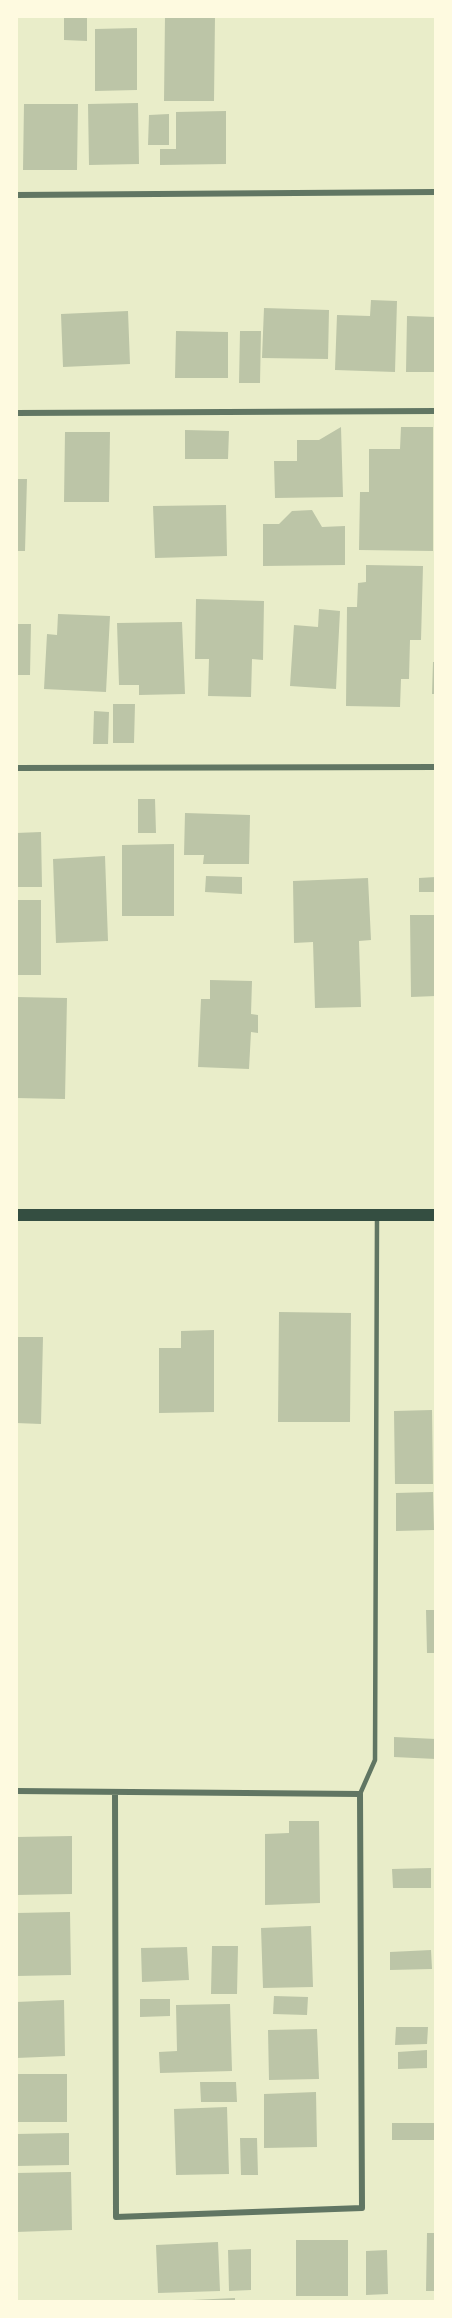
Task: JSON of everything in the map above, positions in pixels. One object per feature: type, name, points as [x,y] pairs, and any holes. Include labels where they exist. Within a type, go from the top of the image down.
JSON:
[{"type":"main road","points":[[16,1215],[435,1215]]},
{"type":"street","points":[[16,195],[435,192]]},
{"type":"street","points":[[16,413],[435,411]]},
{"type":"street","points":[[16,768],[435,767]]},
{"type":"street","points":[[16,1791],[360,1794],[362,2208],[116,2217],[115,1792]]},
{"type":"lane","points":[[360,1794],[375,1760],[377,1215]]},
{"type":"building","points":[[64,16],[87,16],[87,41],[64,40]]},
{"type":"building","points":[[165,16],[215,16],[214,101],[164,101]]},
{"type":"building","points":[[137,28],[137,90],[95,91],[95,29]]},
{"type":"building","points":[[138,103],[139,164],[89,165],[88,104]]},
{"type":"building","points":[[24,104],[78,104],[77,170],[23,170]]},
{"type":"building","points":[[226,111],[226,164],[160,165],[160,149],[176,149],[176,112]]},
{"type":"building","points":[[169,114],[169,145],[148,145],[149,115]]},
{"type":"building","points":[[371,300],[397,301],[395,372],[335,370],[337,315],[370,316]]},
{"type":"building","points":[[264,308],[329,310],[328,359],[262,358]]},
{"type":"building","points":[[128,311],[130,364],[63,367],[61,314]]},
{"type":"building","points":[[407,316],[436,317],[436,372],[406,372]]},
{"type":"building","points":[[176,331],[228,332],[228,378],[175,378]]},
{"type":"building","points":[[240,331],[261,331],[260,383],[239,383]]},
{"type":"building","points":[[341,427],[343,497],[275,498],[274,461],[297,461],[297,440],[319,440]]},
{"type":"building","points":[[401,427],[433,427],[433,551],[359,550],[360,492],[369,492],[369,449],[400,449]]},
{"type":"building","points":[[185,430],[229,431],[228,459],[185,459]]},
{"type":"building","points":[[65,432],[110,432],[109,502],[64,502]]},
{"type":"building","points":[[16,479],[27,479],[25,551],[16,551]]},
{"type":"building","points":[[226,505],[227,556],[155,558],[153,506]]},
{"type":"building","points":[[312,510],[322,527],[345,526],[345,565],[263,566],[263,524],[279,524],[292,511]]},
{"type":"building","points":[[366,565],[423,566],[421,640],[410,640],[409,679],[401,679],[400,707],[346,706],[347,607],[357,607],[358,583],[366,582]]},
{"type":"building","points":[[196,599],[264,601],[263,660],[252,659],[251,697],[208,696],[209,659],[195,659]]},
{"type":"building","points":[[319,609],[340,611],[336,689],[290,686],[294,625],[318,627]]},
{"type":"building","points":[[58,614],[110,616],[106,692],[44,689],[47,634],[57,635]]},
{"type":"building","points":[[182,622],[185,694],[139,695],[139,685],[119,685],[117,623]]},
{"type":"building","points":[[16,624],[31,624],[30,675],[16,675]]},
{"type":"building","points":[[433,662],[436,662],[436,694],[432,694]]},
{"type":"building","points":[[113,704],[135,704],[134,743],[113,743]]},
{"type":"building","points":[[94,711],[109,712],[108,744],[93,744]]},
{"type":"building","points":[[138,799],[155,799],[156,833],[138,833]]},
{"type":"building","points":[[185,813],[250,815],[249,864],[203,864],[204,855],[184,855]]},
{"type":"building","points":[[41,832],[42,887],[16,887],[16,833]]},
{"type":"building","points":[[174,844],[174,916],[122,916],[122,845]]},
{"type":"building","points":[[105,856],[108,941],[56,943],[53,859]]},
{"type":"building","points":[[206,876],[242,877],[242,894],[205,892]]},
{"type":"building","points":[[436,877],[436,892],[419,892],[419,878]]},
{"type":"building","points":[[368,878],[371,940],[359,941],[361,1007],[315,1008],[313,942],[294,943],[293,881]]},
{"type":"building","points":[[17,900],[41,900],[41,975],[16,975]]},
{"type":"building","points":[[410,915],[436,915],[436,996],[411,997]]},
{"type":"building","points":[[210,980],[252,981],[251,1014],[258,1015],[258,1033],[251,1032],[249,1069],[198,1067],[201,999],[210,999]]},
{"type":"building","points":[[16,997],[67,998],[65,1099],[16,1098]]},
{"type":"building","points":[[279,1312],[351,1313],[350,1422],[278,1422]]},
{"type":"building","points":[[214,1330],[214,1412],[159,1413],[159,1348],[181,1348],[181,1331]]},
{"type":"building","points":[[18,1337],[43,1337],[41,1424],[16,1423]]},
{"type":"building","points":[[432,1410],[433,1484],[395,1484],[394,1411]]},
{"type":"building","points":[[433,1492],[434,1530],[396,1531],[396,1493]]},
{"type":"building","points":[[426,1610],[436,1610],[436,1653],[427,1653]]},
{"type":"building","points":[[394,1737],[436,1739],[436,1759],[394,1757]]},
{"type":"building","points":[[289,1821],[319,1821],[320,1903],[265,1905],[265,1834],[289,1833]]},
{"type":"building","points":[[72,1836],[72,1894],[16,1895],[16,1837]]},
{"type":"building","points":[[431,1868],[431,1888],[393,1888],[392,1869]]},
{"type":"building","points":[[70,1912],[71,1975],[16,1976],[16,1913]]},
{"type":"building","points":[[311,1926],[313,1987],[263,1988],[261,1928]]},
{"type":"building","points":[[212,1946],[238,1946],[237,1994],[211,1994]]},
{"type":"building","points":[[187,1947],[189,1980],[142,1982],[141,1948]]},
{"type":"building","points":[[431,1950],[432,1969],[390,1970],[390,1952]]},
{"type":"building","points":[[274,1996],[308,1997],[307,2015],[273,2014]]},
{"type":"building","points":[[140,1999],[170,1999],[170,2016],[140,2017]]},
{"type":"building","points":[[64,2000],[65,2056],[16,2058],[16,2002]]},
{"type":"building","points":[[230,2004],[232,2071],[160,2073],[159,2052],[177,2051],[176,2005]]},
{"type":"building","points":[[396,2027],[428,2027],[427,2044],[395,2045]]},
{"type":"building","points":[[317,2029],[319,2079],[269,2080],[268,2030]]},
{"type":"building","points":[[427,2050],[427,2068],[398,2069],[398,2052]]},
{"type":"building","points":[[16,2074],[67,2074],[67,2122],[16,2122]]},
{"type":"building","points":[[200,2082],[236,2082],[237,2102],[201,2102]]},
{"type":"building","points":[[316,2092],[317,2147],[264,2148],[264,2094]]},
{"type":"building","points":[[227,2107],[229,2174],[176,2175],[174,2109]]},
{"type":"building","points":[[392,2123],[436,2123],[436,2140],[392,2140]]},
{"type":"building","points":[[69,2133],[69,2165],[16,2166],[16,2134]]},
{"type":"building","points":[[240,2138],[257,2138],[258,2175],[241,2175]]},
{"type":"building","points":[[71,2172],[72,2230],[16,2232],[16,2173]]},
{"type":"building","points":[[427,2233],[436,2233],[436,2291],[426,2291]]},
{"type":"building","points":[[296,2240],[348,2240],[348,2296],[296,2296]]},
{"type":"building","points":[[218,2242],[220,2291],[158,2293],[156,2245]]},
{"type":"building","points":[[251,2249],[251,2290],[229,2291],[228,2250]]},
{"type":"building","points":[[387,2250],[388,2294],[366,2295],[366,2251]]},
{"type":"building","points":[[235,2298],[235,2302],[192,2302],[192,2300]]}]
